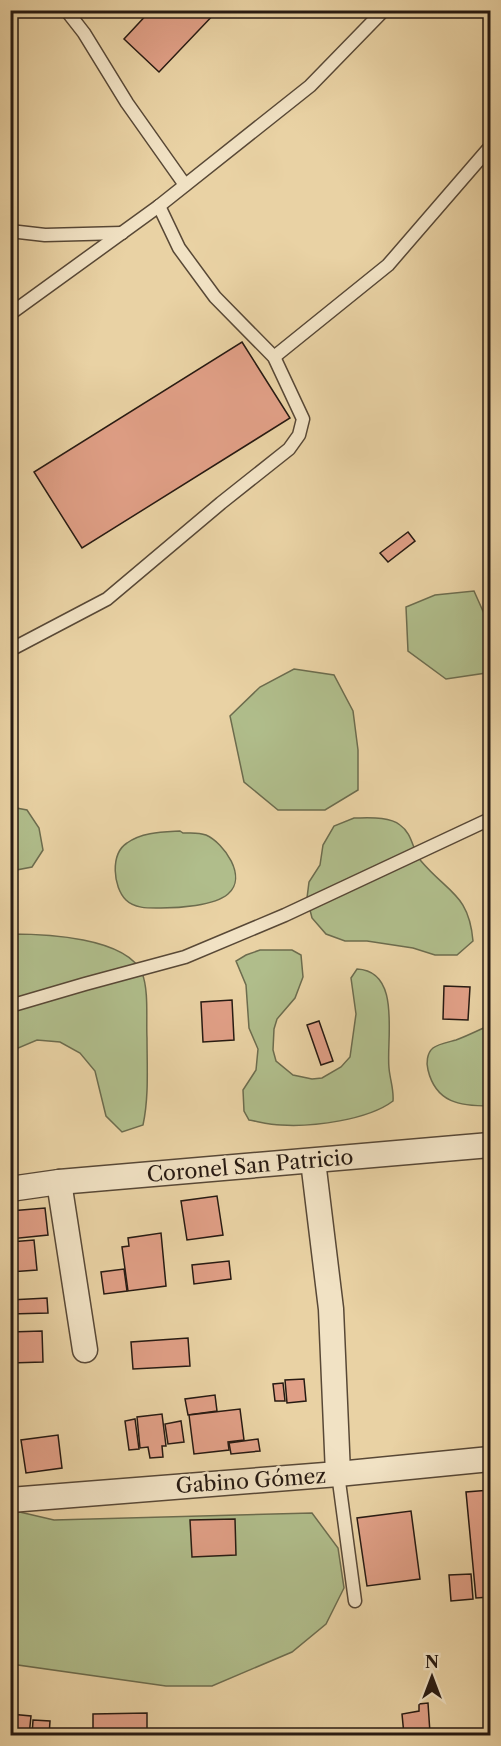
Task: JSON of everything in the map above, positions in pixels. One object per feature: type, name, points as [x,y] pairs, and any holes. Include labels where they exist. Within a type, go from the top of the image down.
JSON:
[{"type":"street","name":"Coronel San Patricio","points":[[10,1189],[59,1182],[490,1145]]},
{"type":"street","points":[[313,1161],[331,1309],[338,1474]]},
{"type":"street","points":[[59,1182],[86,1350]]},
{"type":"street","name":"Gabino Gómez","points":[[10,1500],[338,1474],[490,1459]]},
{"type":"lane","points":[[66,10],[84,33],[127,103],[185,185]]},
{"type":"lane","points":[[10,314],[159,206],[310,86],[378,13]]},
{"type":"lane","points":[[274,357],[388,265],[490,147]]},
{"type":"lane","points":[[10,650],[107,599],[221,503],[290,449],[299,435],[303,419],[274,357],[215,297],[179,248],[159,206]]},
{"type":"lane","points":[[10,231],[45,235],[122,233]]},
{"type":"lane","points":[[10,1006],[185,957],[285,915],[490,819]]},
{"type":"lane","points":[[338,1474],[355,1601]]},
{"type":"green space","points":[[474,591],[490,627],[486,673],[446,679],[408,651],[406,607],[435,595]]},
{"type":"green space","points":[[294,669],[334,675],[353,711],[358,750],[358,790],[325,810],[278,810],[244,782],[230,716],[260,687]]},
{"type":"green space","points":[[11,807],[27,810],[39,828],[43,850],[32,867],[11,871]]},
{"type":"green space","points":[[354,818],[384,819],[400,825],[408,833],[421,861],[456,895],[467,913],[473,941],[457,955],[435,955],[413,948],[367,941],[345,941],[326,934],[312,918],[307,898],[309,882],[320,865],[323,845],[334,826]]},
{"type":"green space","points":[[180,831],[206,835],[220,845],[235,870],[234,887],[222,898],[196,906],[147,908],[130,903],[122,894],[116,879],[116,862],[122,848],[133,839],[146,835]]},
{"type":"green space","points":[[11,934],[63,937],[102,945],[120,952],[133,961],[142,973],[146,996],[147,1071],[143,1125],[122,1132],[106,1116],[95,1071],[80,1053],[60,1042],[37,1040],[18,1048],[11,1064]]},
{"type":"green space","points":[[260,950],[292,950],[301,955],[303,977],[295,998],[277,1019],[274,1029],[273,1050],[276,1061],[293,1075],[312,1079],[322,1078],[341,1067],[350,1057],[356,1014],[351,978],[357,969],[371,973],[381,981],[389,1008],[389,1068],[393,1101],[369,1113],[340,1121],[277,1125],[249,1120],[244,1111],[243,1090],[256,1070],[258,1049],[249,1028],[246,985],[236,961]]},
{"type":"green space","points":[[490,1025],[490,1106],[459,1103],[443,1096],[437,1090],[428,1070],[429,1053],[438,1045]]},
{"type":"green space","points":[[11,1510],[54,1520],[312,1513],[338,1548],[344,1588],[326,1624],[292,1652],[212,1686],[166,1686],[11,1664]]},
{"type":"building","points":[[151,10],[218,10],[159,72],[124,39]]},
{"type":"building","points":[[242,342],[290,418],[82,548],[34,472]]},
{"type":"building","points":[[408,532],[415,541],[388,562],[380,553]]},
{"type":"building","points":[[444,986],[470,987],[468,1020],[443,1019]]},
{"type":"building","points":[[232,1000],[234,1040],[203,1042],[201,1002]]},
{"type":"building","points":[[319,1021],[333,1061],[321,1065],[307,1025]]},
{"type":"building","points":[[217,1196],[223,1235],[187,1240],[181,1201]]},
{"type":"building","points":[[45,1208],[48,1235],[10,1239],[10,1211]]},
{"type":"building","points":[[161,1233],[166,1286],[128,1291],[122,1247],[129,1246],[128,1238]]},
{"type":"building","points":[[34,1240],[37,1270],[10,1272],[10,1242]]},
{"type":"building","points":[[229,1261],[231,1279],[194,1284],[192,1265]]},
{"type":"building","points":[[124,1269],[127,1291],[104,1294],[101,1272]]},
{"type":"building","points":[[47,1298],[48,1313],[10,1314],[10,1300]]},
{"type":"building","points":[[42,1331],[43,1362],[10,1363],[10,1332]]},
{"type":"building","points":[[188,1338],[190,1366],[133,1369],[131,1342]]},
{"type":"building","points":[[304,1379],[306,1401],[287,1403],[285,1380]]},
{"type":"building","points":[[283,1383],[285,1401],[275,1401],[273,1384]]},
{"type":"building","points":[[215,1395],[217,1411],[188,1415],[185,1399]]},
{"type":"building","points":[[240,1409],[244,1440],[228,1442],[229,1450],[194,1454],[189,1415]]},
{"type":"building","points":[[162,1414],[166,1446],[162,1446],[163,1457],[150,1458],[148,1447],[140,1448],[137,1417]]},
{"type":"building","points":[[135,1419],[139,1449],[129,1450],[125,1421]]},
{"type":"building","points":[[181,1421],[184,1442],[168,1444],[165,1424]]},
{"type":"building","points":[[58,1435],[62,1468],[26,1473],[21,1440]]},
{"type":"building","points":[[258,1439],[260,1451],[231,1454],[229,1443]]},
{"type":"building","points":[[490,1490],[490,1597],[476,1598],[466,1492]]},
{"type":"building","points":[[411,1511],[420,1579],[367,1586],[357,1518]]},
{"type":"building","points":[[235,1519],[236,1555],[192,1557],[190,1520]]},
{"type":"building","points":[[471,1574],[473,1599],[451,1601],[449,1575]]},
{"type":"building","points":[[428,1703],[430,1733],[404,1735],[402,1714],[419,1711],[419,1704]]},
{"type":"building","points":[[147,1713],[147,1736],[93,1736],[93,1714]]},
{"type":"building","points":[[10,1714],[31,1716],[29,1736],[10,1736]]},
{"type":"building","points":[[33,1720],[50,1721],[49,1736],[32,1736]]}]
